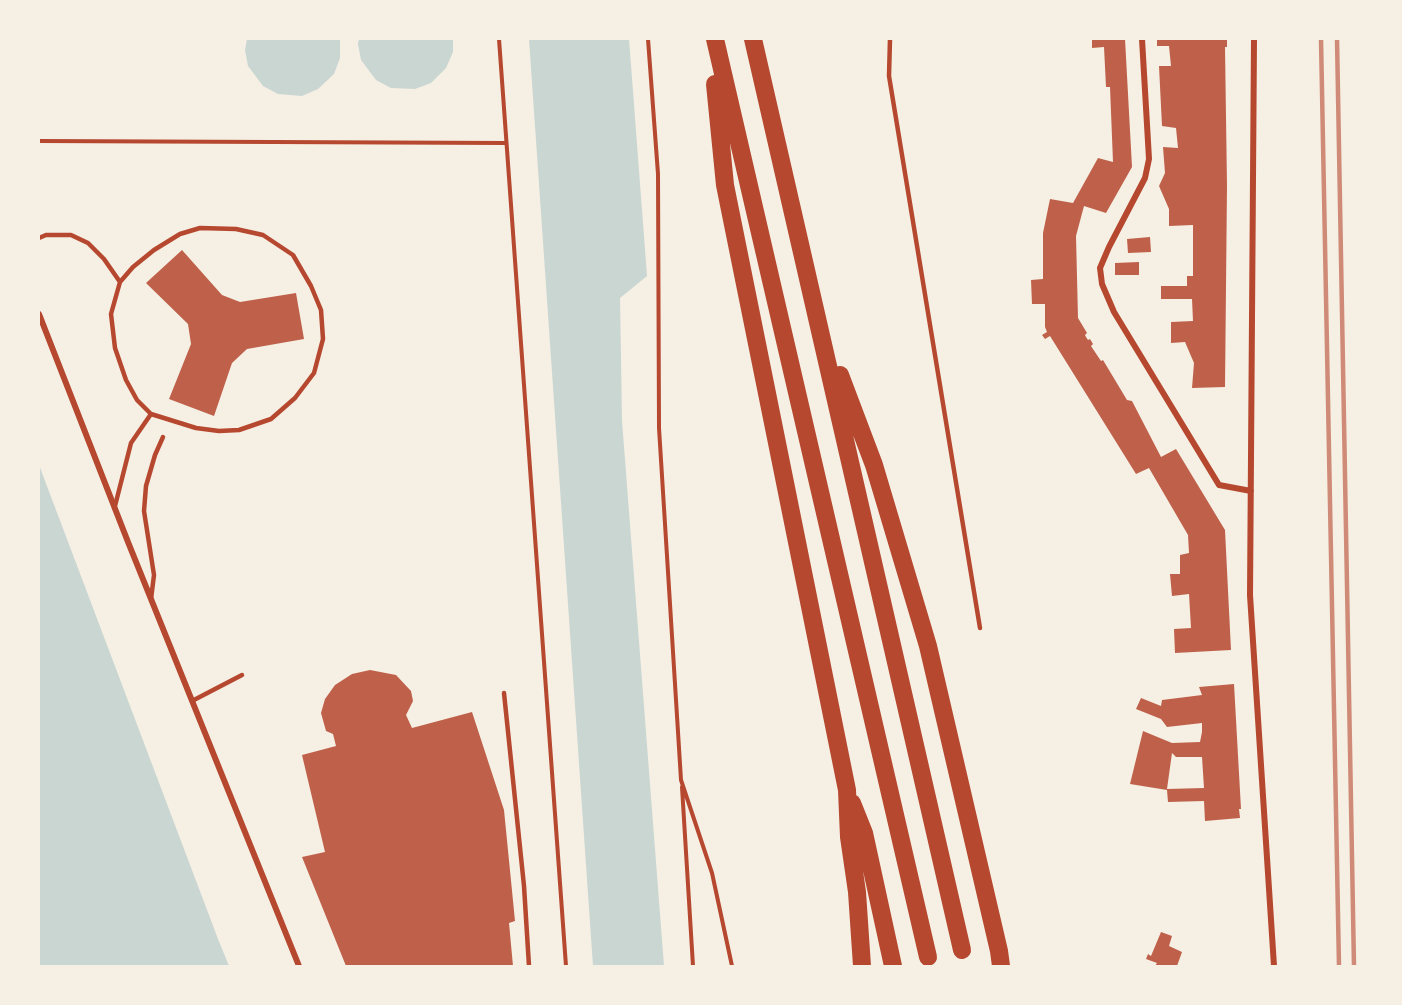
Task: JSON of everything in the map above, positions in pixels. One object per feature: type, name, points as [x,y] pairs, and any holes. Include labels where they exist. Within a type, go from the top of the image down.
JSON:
[{"type":"highway","points":[[713,39],[725,185],[847,790],[849,837],[862,966]]},
{"type":"highway","points":[[713,39],[928,957]]},
{"type":"highway","points":[[753,39],[962,950]]},
{"type":"highway","points":[[815,312],[874,465],[928,646],[999,951],[1000,966]]},
{"type":"highway","points":[[847,790],[864,833],[893,966]]},
{"type":"street","points":[[1142,39],[1149,159],[1145,178],[1108,247],[1100,268],[1102,284],[1114,312],[1219,485],[1251,491]]},
{"type":"street","points":[[1254,39],[1250,596],[1274,966]]},
{"type":"street","points":[[39,314],[114,508],[299,966]]},
{"type":"lane","points":[[890,39],[889,76],[980,628]]},
{"type":"lane","points":[[201,228],[236,229],[263,235],[293,255],[311,286],[321,310],[323,339],[314,373],[295,398],[271,419],[239,430],[219,431],[174,422],[151,414],[137,400],[126,380],[115,348],[111,314],[120,282],[133,267],[180,234],[201,228]]},
{"type":"lane","points":[[39,238],[46,235],[71,235],[88,243],[104,259],[120,282]]},
{"type":"lane","points":[[114,508],[131,443],[151,414]]},
{"type":"lane","points":[[151,599],[154,575],[144,511],[146,486],[162,437]]},
{"type":"lane","points":[[192,701],[242,675]]},
{"type":"lane","points":[[504,693],[524,886],[529,966]]},
{"type":"path","points":[[499,39],[566,966]]},
{"type":"path","points":[[648,39],[658,174],[659,428],[693,966]]},
{"type":"path","points":[[39,141],[506,143]]},
{"type":"path","points":[[681,780],[712,873],[732,966]]},
{"type":"shaded area","points":[[247,39],[340,39],[340,58],[334,74],[318,89],[302,96],[278,94],[263,86],[248,66],[245,50]]},
{"type":"shaded area","points":[[359,39],[453,39],[453,52],[446,68],[431,83],[415,89],[391,88],[376,80],[361,60]]},
{"type":"shaded area","points":[[529,39],[629,39],[647,276],[620,298],[622,421],[664,966],[593,966]]},
{"type":"shaded area","points":[[39,465],[218,939],[229,966],[39,966]]},
{"type":"building","points":[[1092,39],[1125,39],[1132,167],[1106,213],[1084,206],[1076,236],[1078,318],[1087,333],[1086,337],[1093,344],[1091,346],[1101,361],[1103,360],[1127,400],[1132,401],[1161,457],[1176,449],[1225,530],[1231,650],[1175,653],[1174,629],[1191,628],[1189,594],[1172,596],[1170,574],[1180,574],[1180,555],[1189,553],[1188,535],[1149,468],[1136,474],[1050,336],[1045,339],[1042,335],[1047,332],[1045,304],[1032,304],[1031,280],[1043,279],[1043,233],[1050,199],[1073,203],[1098,158],[1113,162],[1110,87],[1106,87],[1104,47],[1092,48]]},
{"type":"building","points":[[1157,39],[1227,39],[1227,47],[1225,47],[1227,186],[1225,387],[1192,388],[1194,363],[1185,342],[1171,343],[1171,322],[1193,321],[1192,299],[1161,299],[1161,286],[1187,286],[1187,276],[1193,276],[1193,225],[1169,226],[1169,209],[1159,186],[1165,173],[1163,147],[1178,148],[1176,128],[1162,126],[1159,66],[1171,66],[1169,46],[1157,46]]},
{"type":"building","points":[[1150,237],[1151,252],[1128,253],[1127,239]]},
{"type":"building","points":[[182,250],[222,295],[240,302],[296,293],[304,339],[247,349],[232,363],[214,416],[169,399],[191,344],[188,324],[146,283]]},
{"type":"building","points":[[1139,262],[1139,275],[1115,275],[1115,263]]},
{"type":"building","points":[[370,670],[396,675],[411,691],[413,701],[406,715],[412,728],[472,712],[504,810],[515,921],[509,923],[513,966],[346,966],[302,857],[325,852],[302,755],[336,746],[333,734],[326,731],[321,713],[325,699],[335,685],[352,674]]},
{"type":"building","points":[[1234,684],[1240,818],[1205,821],[1204,801],[1168,802],[1167,790],[1130,784],[1143,731],[1172,743],[1200,742],[1202,732],[1202,723],[1167,727],[1161,719],[1136,709],[1141,698],[1161,706],[1162,700],[1202,695],[1199,687]],"holes":[[[1172,753],[1176,757],[1202,757],[1204,788],[1167,789]]]},
{"type":"building","points":[[1161,932],[1172,936],[1169,946],[1182,952],[1177,966],[1155,966],[1157,963],[1146,959],[1148,954],[1151,956]]},
{"type":"railway","points":[[1321,39],[1339,966]]},
{"type":"railway","points":[[1337,39],[1354,966]]}]
